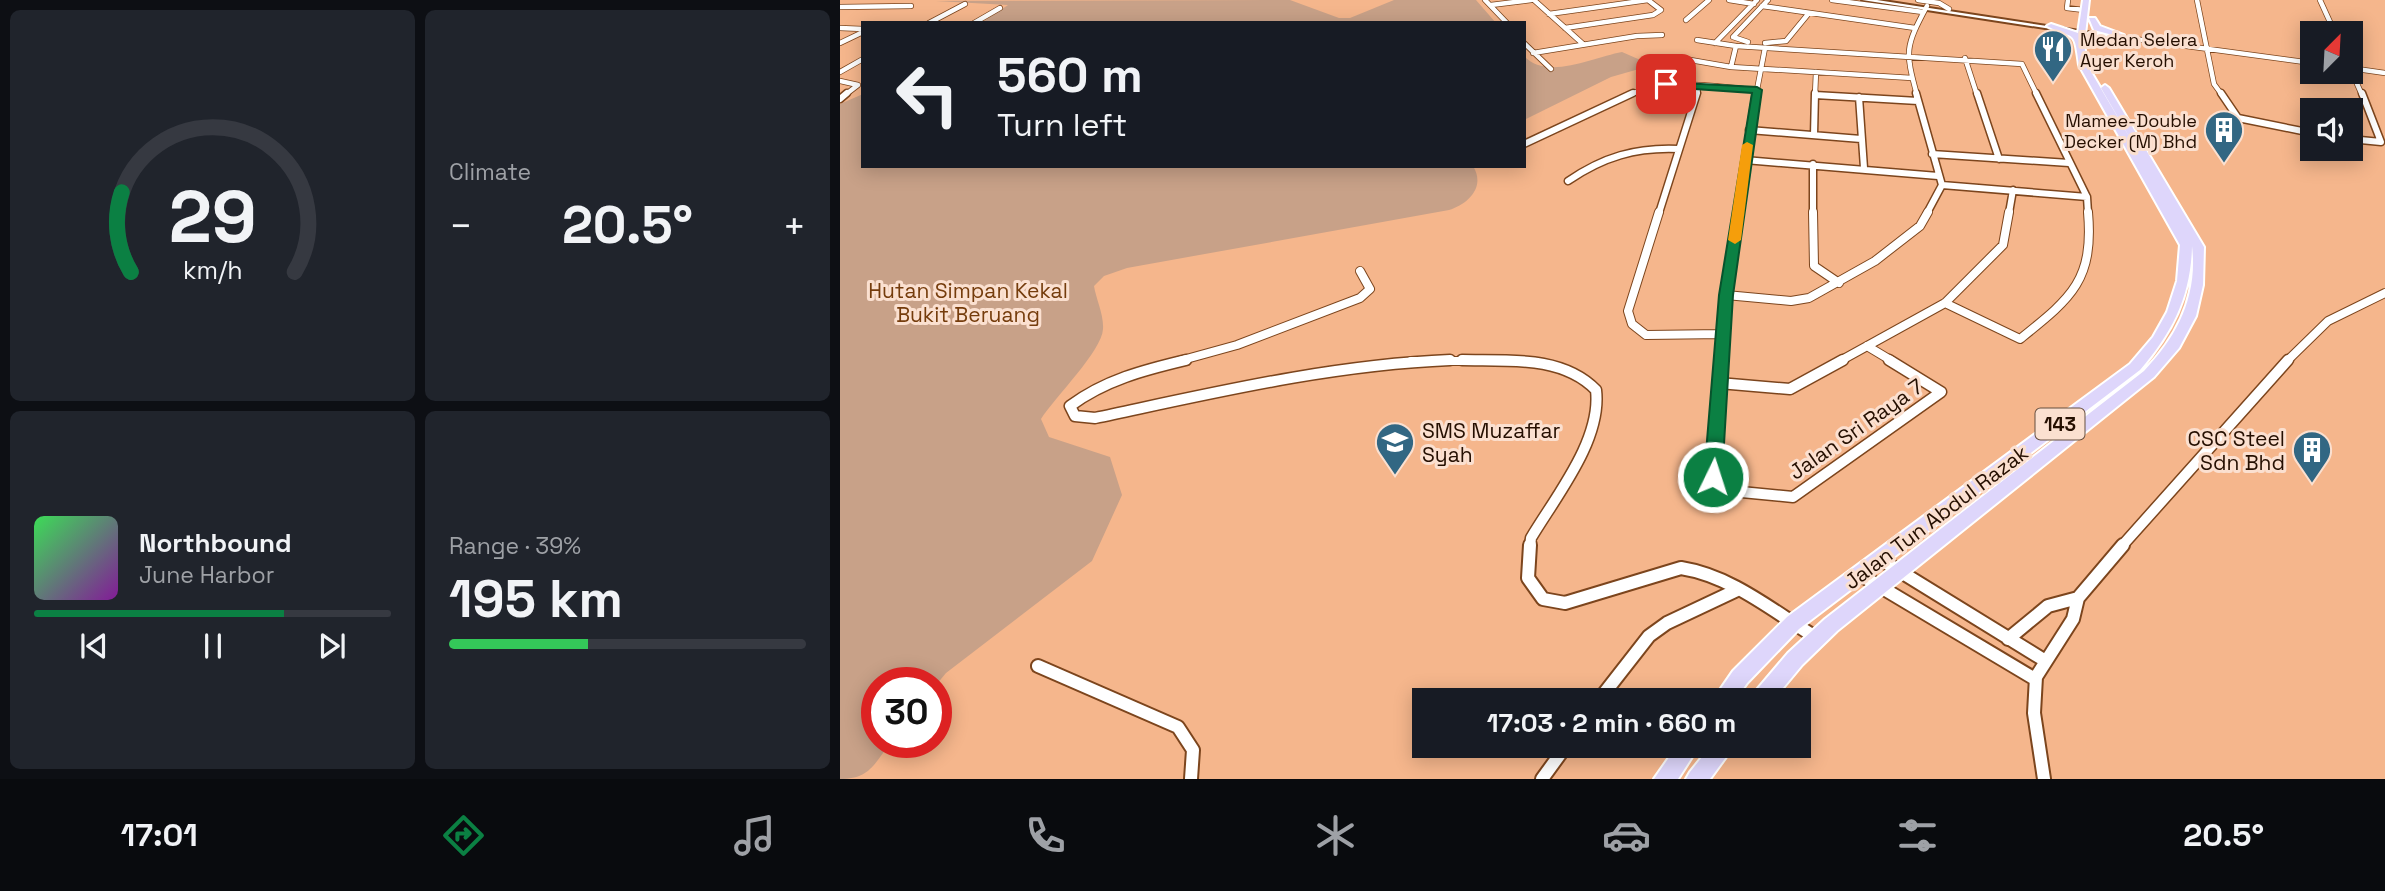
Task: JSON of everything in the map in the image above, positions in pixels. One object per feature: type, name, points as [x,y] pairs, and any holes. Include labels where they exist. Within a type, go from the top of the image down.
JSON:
[{"type":"highway","name":"Jalan Tun Abdul Razak","points":[[1732,688],[1793,623],[2135,367],[2155,346],[2179,304],[2186,269],[2186,246],[2086,73],[2086,0]]},
{"type":"highway","name":"Jalan Tun Abdul Razak","points":[[1771,688],[1817,638],[2149,374],[2168,356],[2188,325],[2199,272],[2198,247],[2149,158],[2091,64],[2085,33],[2092,20],[2095,0]]},
{"type":"highway","points":[[2092,20],[2097,28],[2117,36]]},
{"type":"highway","points":[[2052,26],[2097,37],[2117,36]]},
{"type":"highway","points":[[2052,26],[2074,33],[2085,33]]},
{"type":"highway","points":[[1665,779],[1680,758]]},
{"type":"highway","points":[[1697,779],[1714,758]]},
{"type":"main road","points":[[1866,0],[2052,26]]},
{"type":"main road","points":[[1925,9],[1949,9],[2052,26]]},
{"type":"street","points":[[1486,0],[1505,21]]},
{"type":"street","points":[[1491,5],[1532,0],[1583,44]]},
{"type":"street","points":[[1549,14],[1648,0],[1661,10],[1657,14],[1565,28]]},
{"type":"street","points":[[1686,20],[1709,0]]},
{"type":"street","points":[[1729,0],[1756,2]]},
{"type":"street","points":[[1768,0],[1733,39],[1783,42],[1809,13]]},
{"type":"street","points":[[1832,0],[1925,9],[1915,28],[1906,56],[1942,185]]},
{"type":"street","points":[[1918,0],[1940,1],[1949,9]]},
{"type":"street","points":[[2068,0],[2067,7],[2084,10]]},
{"type":"street","points":[[2197,0],[2214,84],[2238,118],[2300,131]]},
{"type":"street","points":[[2320,0],[2330,21]]},
{"type":"street","points":[[1715,43],[1756,2]]},
{"type":"street","points":[[933,21],[965,4]]},
{"type":"street","points":[[840,7],[911,6]]},
{"type":"street","points":[[1762,6],[1915,28]]},
{"type":"street","points":[[977,21],[1000,8]]},
{"type":"street","points":[[840,28],[861,30]]},
{"type":"street","points":[[840,43],[861,31]]},
{"type":"street","points":[[1533,53],[1662,35]]},
{"type":"street","points":[[2117,36],[2300,61]]},
{"type":"street","points":[[1697,40],[1736,46],[1965,58],[2022,64],[2087,197],[2091,243],[2079,284],[2060,307],[2020,339],[1945,303]]},
{"type":"street","points":[[1526,45],[1551,69]]},
{"type":"street","points":[[1731,66],[1736,46]]},
{"type":"street","points":[[1765,48],[1749,130],[1726,295],[1719,383],[1790,389],[1945,303],[2003,245],[2013,191]]},
{"type":"street","points":[[1672,57],[1762,69],[1912,78]]},
{"type":"street","points":[[1965,58],[2000,159]]},
{"type":"street","points":[[840,72],[861,60]]},
{"type":"street","points":[[2363,70],[2385,73]]},
{"type":"street","points":[[1814,135],[1816,72]]},
{"type":"street","points":[[840,81],[858,85],[840,99]]},
{"type":"street","points":[[2357,84],[2382,138],[2381,142],[2363,141]]},
{"type":"street","points":[[1526,143],[1649,86],[1757,90]]},
{"type":"street","points":[[1699,86],[1628,311],[1632,324],[1646,335],[1723,334]]},
{"type":"street","points":[[1815,95],[1918,101]]},
{"type":"street","points":[[1859,97],[1864,168]]},
{"type":"street","points":[[1749,130],[1861,139]]},
{"type":"street","points":[[1567,181],[1590,165],[1630,149],[1679,149]]},
{"type":"street","points":[[1932,154],[2069,163]]},
{"type":"street","points":[[1745,160],[1938,176]]},
{"type":"street","points":[[1813,164],[1814,266],[1839,283]]},
{"type":"street","points":[[1942,185],[2087,197]]},
{"type":"street","points":[[1726,295],[1791,301],[1809,298],[1839,283],[1875,261],[1920,226],[1942,185]]},
{"type":"street","points":[[1360,271],[1370,289],[1360,298],[1238,345],[1109,382],[1085,393],[1070,406],[1074,415],[1095,418],[1280,379],[1375,364],[1479,359],[1539,363],[1579,375],[1596,390],[1598,407],[1593,433],[1531,538],[1528,578],[1543,599],[1565,603],[1681,568],[1704,571],[1817,638]]},
{"type":"street","points":[[2044,779],[2036,726],[2035,679],[2044,660],[2076,614],[2078,598],[2188,469],[2311,335],[2358,303],[2385,293]]},
{"type":"street","points":[[1867,346],[1941,392]]},
{"type":"street","name":"Jalan Sri Raya 7","points":[[1719,383],[1713,477],[1731,491],[1793,496],[1941,392]]},
{"type":"street","points":[[1880,559],[2044,660]]},
{"type":"street","points":[[1859,574],[2035,679]]},
{"type":"street","points":[[1608,688],[1649,636],[1667,623],[1737,590]]},
{"type":"street","points":[[2008,639],[2048,606],[2061,600],[2078,598]]},
{"type":"street","points":[[1038,666],[1178,727],[1190,737],[1194,752],[1191,779]]},
{"type":"street","points":[[1542,779],[1557,758]]},
{"type":"green space","points":[[1290,0],[1339,18],[1350,18],[1394,0],[1476,0],[1494,21],[984,21],[1008,5],[936,1]]},
{"type":"green space","points":[[1622,52],[1645,62],[1646,67],[1611,77],[1526,119],[1526,57],[1545,67],[1571,65]]},
{"type":"green space","name":"Hutan Simpan Kekal Bukit Beruang","points":[[861,95],[861,168],[1474,168],[1477,181],[1473,194],[1463,204],[1449,210],[1127,268],[1104,276],[1094,286],[1102,318],[1101,338],[1087,361],[1041,419],[1049,437],[1110,457],[1122,495],[1092,561],[952,668],[861,667],[861,758],[879,758],[865,773],[840,779],[840,104]]},
{"type":"slow traffic","points":[[1735,240],[1747,145]]},
{"type":"place","name":"Medan Selera Ayer Keroh","points":[[2053,83]]},
{"type":"place","name":"Mamee-Double Decker (M) Bhd","points":[[2224,164]]},
{"type":"place","name":"SMS Muzaffar Syah","points":[[1395,476]]},
{"type":"place","name":"CSC Steel Sdn Bhd","points":[[2312,484]]},
{"type":"route","points":[[1666,84],[1757,90],[1726,295],[1713,477]]}]
